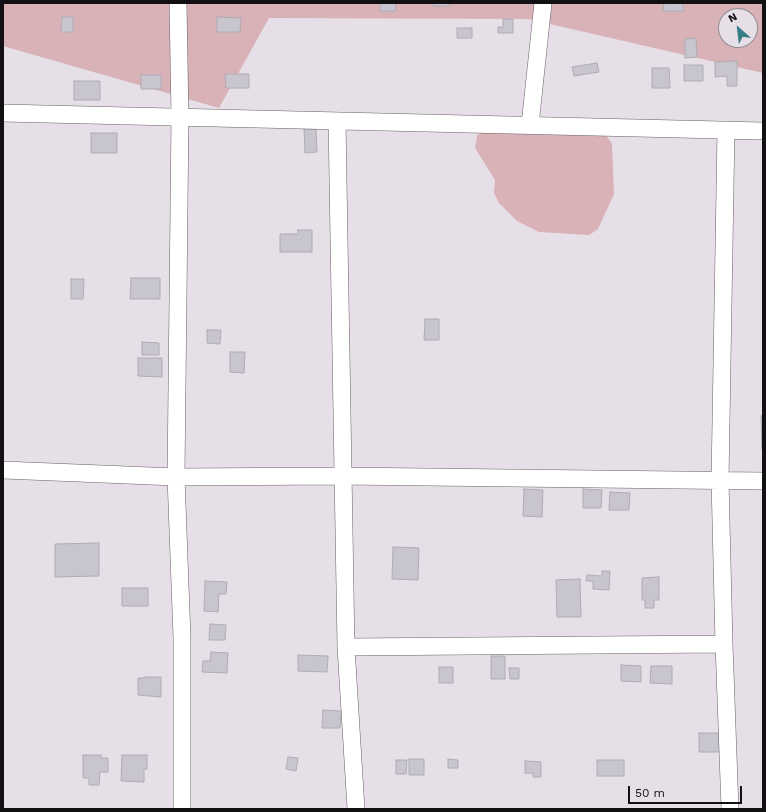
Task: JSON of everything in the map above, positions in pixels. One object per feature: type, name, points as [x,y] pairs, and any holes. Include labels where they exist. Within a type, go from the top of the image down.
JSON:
[{"type":"street","points":[[178,3],[180,117],[176,477],[182,638],[182,809]]},
{"type":"street","points":[[530,126],[543,3]]},
{"type":"street","points":[[3,113],[763,131]]},
{"type":"street","points":[[337,121],[346,647],[356,809]]},
{"type":"street","points":[[726,130],[720,480],[730,809]]},
{"type":"street","points":[[3,470],[176,477],[343,476],[763,481]]},
{"type":"street","points":[[346,647],[724,644]]},
{"type":"shaded area","points":[[3,3],[763,3],[763,73],[528,19],[269,18],[219,108],[3,46]]},
{"type":"shaded area","points":[[487,127],[605,134],[612,144],[614,194],[598,229],[589,235],[539,232],[517,221],[499,203],[494,193],[495,180],[475,148],[477,136]]},
{"type":"building","points":[[380,3],[396,3],[395,11],[380,11]]},
{"type":"building","points":[[433,3],[449,3],[449,6],[433,6]]},
{"type":"building","points":[[664,3],[683,3],[683,11],[663,11]]},
{"type":"building","points":[[62,17],[73,17],[73,32],[61,32]]},
{"type":"building","points":[[217,17],[241,18],[240,32],[217,32]]},
{"type":"building","points":[[503,19],[513,19],[513,33],[498,33],[498,27],[503,27]]},
{"type":"building","points":[[457,28],[472,28],[472,38],[457,38]]},
{"type":"building","points":[[696,38],[697,57],[685,58],[685,39]]},
{"type":"building","points":[[737,61],[737,86],[727,86],[727,76],[715,77],[715,62]]},
{"type":"building","points":[[597,63],[599,72],[574,76],[572,67]]},
{"type":"building","points":[[684,65],[703,65],[703,81],[684,81]]},
{"type":"building","points":[[652,68],[669,68],[670,88],[652,88]]},
{"type":"building","points":[[225,74],[249,74],[249,88],[226,88]]},
{"type":"building","points":[[141,75],[161,75],[161,89],[141,89]]},
{"type":"building","points":[[74,81],[100,81],[100,100],[74,100]]},
{"type":"building","points":[[304,129],[316,129],[317,152],[305,153]]},
{"type":"building","points":[[91,133],[117,133],[117,153],[91,153]]},
{"type":"building","points":[[298,230],[312,230],[312,252],[280,252],[280,234],[298,234]]},
{"type":"building","points":[[131,278],[160,278],[160,299],[130,299]]},
{"type":"building","points":[[71,279],[84,279],[83,299],[71,299]]},
{"type":"building","points":[[425,319],[439,319],[439,340],[424,340]]},
{"type":"building","points":[[207,330],[221,330],[220,344],[207,343]]},
{"type":"building","points":[[142,342],[159,343],[159,355],[142,355]]},
{"type":"building","points":[[230,352],[245,352],[244,373],[230,372]]},
{"type":"building","points":[[138,358],[162,358],[162,377],[138,376]]},
{"type":"building","points":[[761,416],[763,416],[763,450],[762,450]]},
{"type":"building","points":[[524,489],[543,490],[542,517],[523,516]]},
{"type":"building","points":[[583,489],[602,490],[601,508],[583,508]]},
{"type":"building","points":[[610,492],[630,493],[629,510],[609,510]]},
{"type":"building","points":[[99,543],[99,576],[55,577],[55,544]]},
{"type":"building","points":[[393,547],[419,548],[418,580],[392,579]]},
{"type":"building","points":[[602,571],[610,571],[609,590],[593,589],[593,581],[586,581],[587,575],[602,576]]},
{"type":"building","points":[[659,577],[659,600],[654,600],[654,608],[645,608],[645,600],[642,600],[642,578]]},
{"type":"building","points":[[580,579],[581,617],[557,617],[556,580]]},
{"type":"building","points":[[205,581],[227,582],[226,594],[219,594],[218,612],[204,611]]},
{"type":"building","points":[[122,588],[148,588],[148,606],[122,606]]},
{"type":"building","points":[[210,624],[226,625],[225,640],[209,640]]},
{"type":"building","points":[[211,652],[228,653],[227,673],[202,672],[203,661],[210,661]]},
{"type":"building","points":[[298,655],[328,656],[327,672],[298,671]]},
{"type":"building","points":[[491,656],[505,656],[505,679],[491,679]]},
{"type":"building","points":[[621,665],[641,666],[641,682],[621,681]]},
{"type":"building","points":[[651,666],[672,666],[672,684],[650,683]]},
{"type":"building","points":[[439,667],[453,667],[453,683],[439,683]]},
{"type":"building","points":[[509,668],[519,668],[519,679],[510,679]]},
{"type":"building","points":[[161,677],[161,697],[138,695],[138,678]]},
{"type":"building","points":[[323,710],[341,711],[340,728],[322,728]]},
{"type":"building","points":[[699,733],[721,733],[721,752],[699,752]]},
{"type":"building","points":[[83,755],[101,755],[101,758],[108,758],[108,772],[100,772],[99,785],[89,785],[89,778],[83,778]]},
{"type":"building","points":[[122,755],[147,755],[147,769],[144,769],[144,782],[121,781]]},
{"type":"building","points":[[288,757],[298,758],[296,771],[286,769]]},
{"type":"building","points":[[409,759],[424,759],[424,775],[409,775]]},
{"type":"building","points":[[448,759],[458,760],[458,768],[448,768]]},
{"type":"building","points":[[396,760],[407,760],[406,774],[396,774]]},
{"type":"building","points":[[597,760],[624,760],[624,776],[597,776]]},
{"type":"building","points":[[525,761],[541,762],[541,777],[533,777],[533,773],[525,773]]}]
